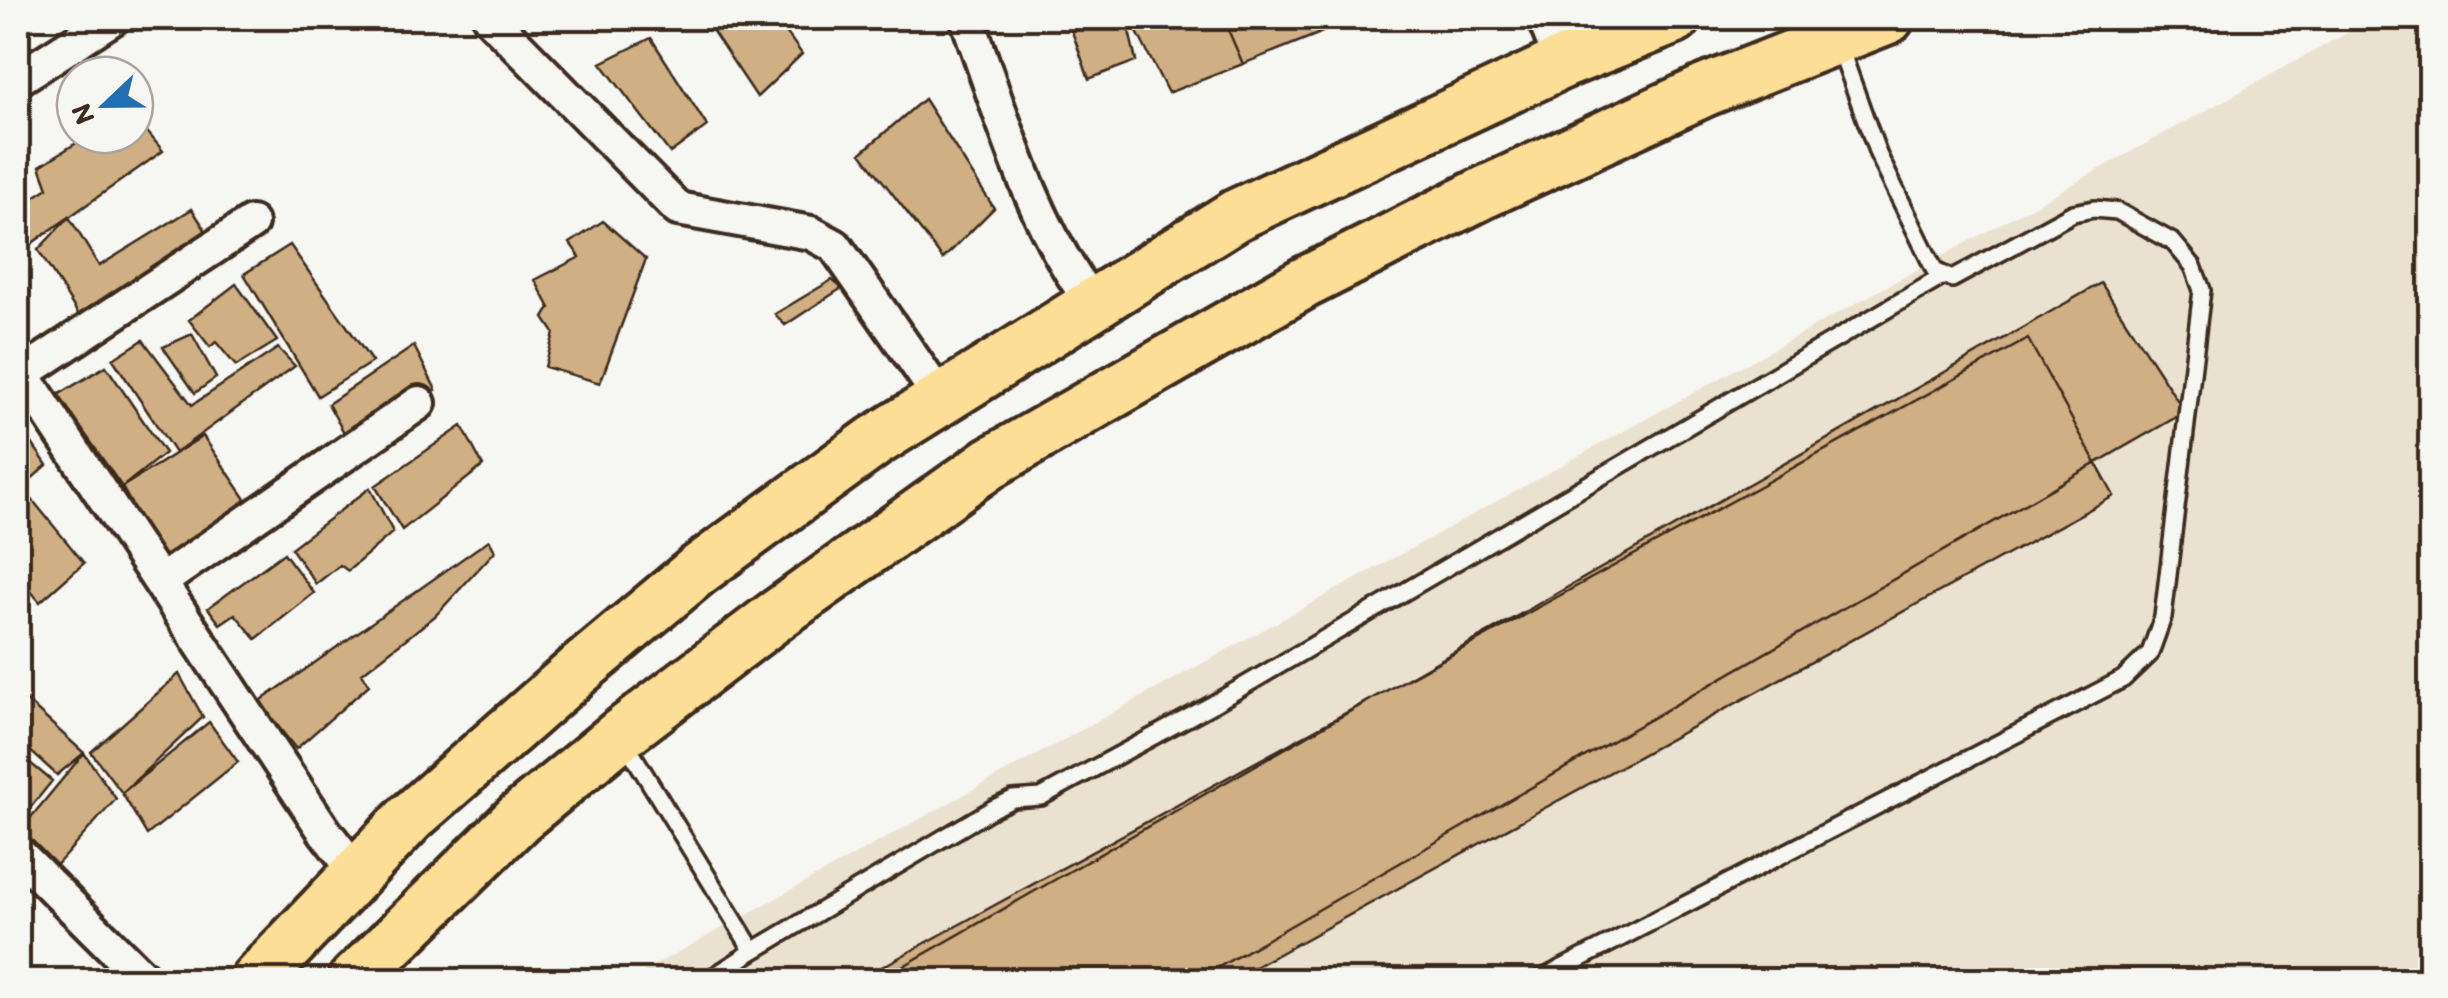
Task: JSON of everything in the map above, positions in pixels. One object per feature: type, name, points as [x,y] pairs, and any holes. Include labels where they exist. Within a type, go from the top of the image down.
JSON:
[{"type":"main road","points":[[256,980],[410,818],[698,571],[875,441],[1236,215],[1562,63],[1675,18]]},
{"type":"main road","points":[[354,980],[519,818],[620,734],[777,615],[990,463],[1288,292],[1602,137],[1706,90],[1888,18]]},
{"type":"street","points":[[18,79],[113,18]]},
{"type":"street","points":[[490,18],[678,209],[811,233],[835,246],[941,399]]},
{"type":"street","points":[[1544,18],[1562,63]]},
{"type":"street","points":[[978,21],[1033,194],[1071,275],[1093,304]]},
{"type":"street","points":[[252,223],[20,370],[325,832],[356,872]]},
{"type":"street","points":[[160,582],[419,404]]},
{"type":"street","points":[[20,860],[145,980]]},
{"type":"lane","points":[[1540,980],[2122,678],[2150,653],[2163,617],[2202,290],[2193,266],[2173,242],[2117,211],[2094,208],[2074,213],[1952,279],[1942,277],[1935,271],[1878,154],[1837,39]]},
{"type":"lane","points":[[708,980],[994,808],[1012,800],[1041,797],[1212,704],[1942,277]]},
{"type":"lane","points":[[620,734],[754,951]]},
{"type":"shaded area","points":[[2374,18],[2430,18],[2430,980],[635,980],[644,971]]},
{"type":"building","points":[[704,18],[776,18],[802,54],[757,97]]},
{"type":"building","points":[[1089,18],[1126,18],[1136,61],[1089,79],[1070,26]]},
{"type":"building","points":[[1130,18],[1223,18],[1243,64],[1168,93]]},
{"type":"building","points":[[1223,18],[1310,18],[1318,34],[1243,64]]},
{"type":"building","points":[[1310,18],[1355,18],[1318,34]]},
{"type":"building","points":[[651,38],[707,126],[670,153],[601,63]]},
{"type":"building","points":[[924,99],[994,208],[943,259],[861,153]]},
{"type":"building","points":[[155,141],[163,151],[18,253],[18,207],[48,188],[40,166],[57,155],[155,155]]},
{"type":"building","points":[[192,209],[213,242],[85,325],[38,250],[69,217],[99,266]]},
{"type":"building","points":[[603,221],[646,259],[600,383],[545,367],[554,333],[544,318],[550,308],[535,280],[580,257],[570,243]]},
{"type":"building","points":[[290,245],[372,362],[318,396],[244,274]]},
{"type":"building","points":[[832,280],[842,288],[785,325],[775,314]]},
{"type":"building","points":[[2101,283],[2185,412],[1196,980],[879,980]]},
{"type":"building","points":[[236,284],[277,341],[236,366],[216,342],[210,347],[189,320]]},
{"type":"building","points":[[192,334],[216,378],[195,393],[163,347]]},
{"type":"building","points":[[2028,339],[2114,496],[1231,980],[858,980]]},
{"type":"building","points":[[143,340],[192,405],[278,348],[295,366],[175,453],[113,359]]},
{"type":"building","points":[[414,346],[436,390],[391,411],[351,445],[328,404]]},
{"type":"building","points":[[106,366],[165,453],[122,487],[58,395]]},
{"type":"building","points":[[18,423],[47,465],[18,491]]},
{"type":"building","points":[[462,426],[483,466],[402,530],[375,486]]},
{"type":"building","points":[[203,436],[252,508],[166,567],[122,487]]},
{"type":"building","points":[[370,488],[393,532],[348,571],[340,565],[316,584],[291,548]]},
{"type":"building","points":[[30,497],[84,563],[40,602],[18,576],[18,510]]},
{"type":"building","points":[[489,540],[495,551],[435,616],[362,673],[369,685],[296,749],[259,702]]},
{"type":"building","points":[[284,553],[314,593],[256,639],[235,614],[220,624],[208,608]]},
{"type":"building","points":[[179,674],[203,717],[122,793],[91,752]]},
{"type":"building","points":[[18,693],[84,753],[57,775],[18,740]]},
{"type":"building","points":[[209,722],[238,762],[147,835],[122,793]]},
{"type":"building","points":[[18,753],[52,781],[18,823]]},
{"type":"building","points":[[84,753],[116,799],[53,869],[18,833]]}]
